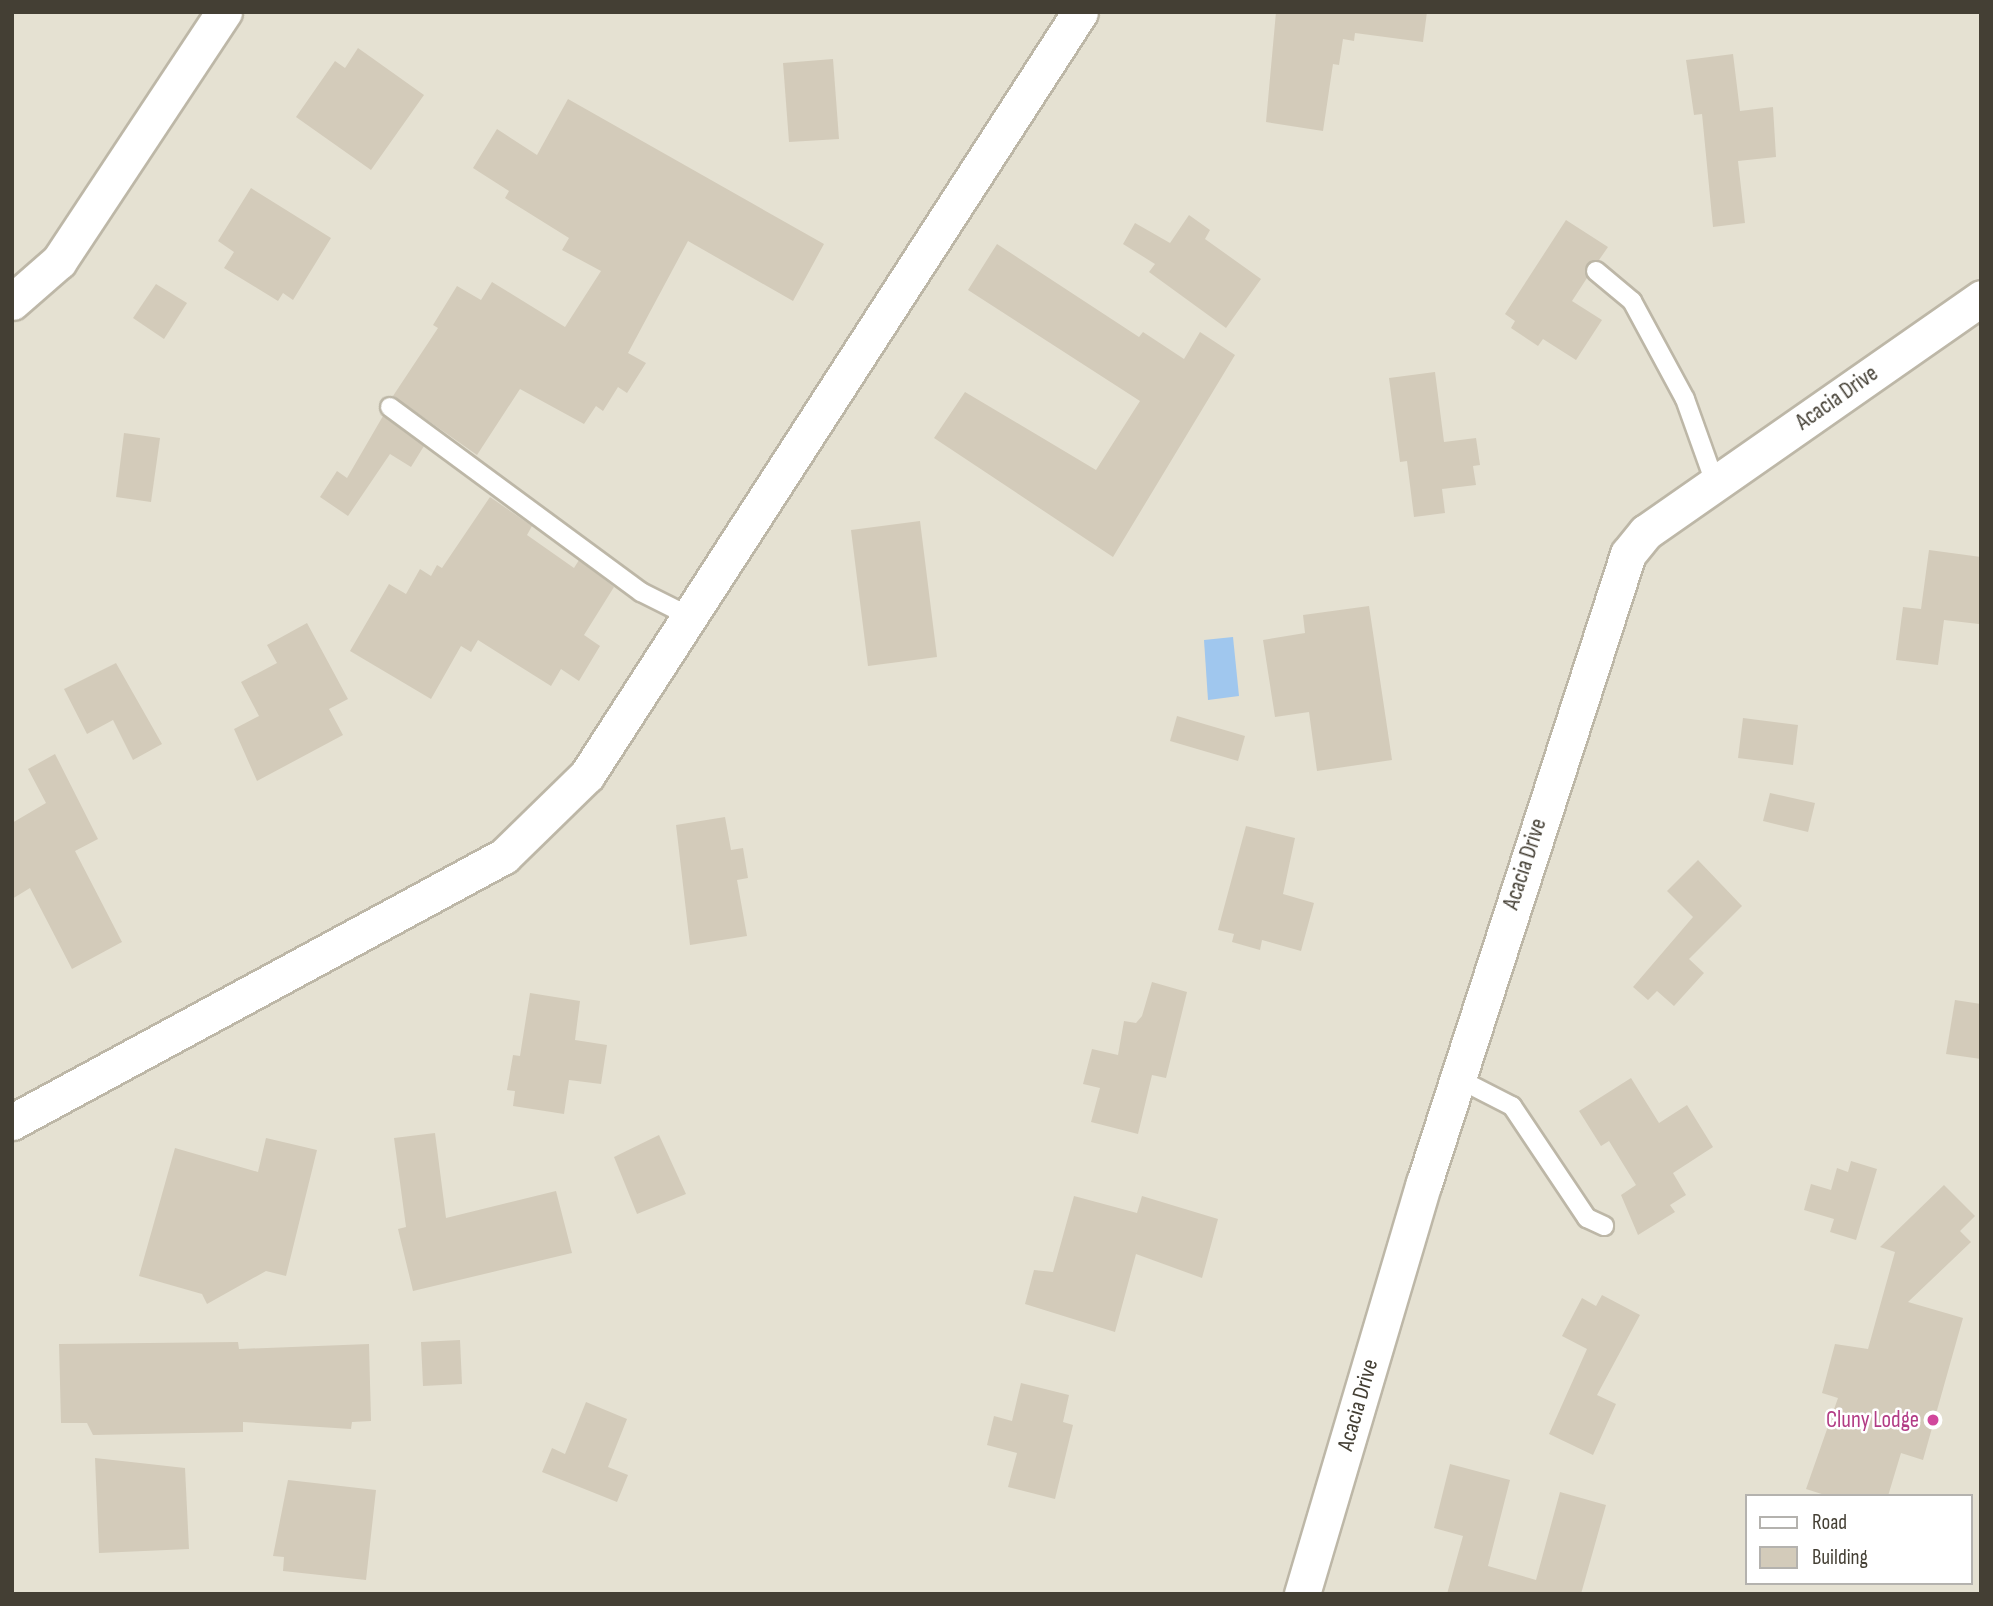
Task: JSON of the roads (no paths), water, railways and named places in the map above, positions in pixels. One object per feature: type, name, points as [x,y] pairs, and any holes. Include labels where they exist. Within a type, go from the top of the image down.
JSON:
[{"type":"street","points":[[12,302],[59,261],[224,12]]},
{"type":"street","points":[[12,1122],[504,856],[587,775],[1080,12]]},
{"type":"street","name":"Acacia Drive","points":[[1302,1594],[1457,1078],[1611,593],[1628,554],[1646,532],[1981,298]]},
{"type":"lane","points":[[1596,271],[1632,301],[1685,399],[1715,483]]},
{"type":"lane","points":[[390,407],[641,592],[689,616]]},
{"type":"lane","points":[[1457,1078],[1512,1106],[1587,1218],[1604,1227]]},
{"type":"water","points":[[1233,637],[1239,696],[1208,700],[1204,640]]},
{"type":"place","name":"Cluny Lodge","points":[[1933,1420]]}]
